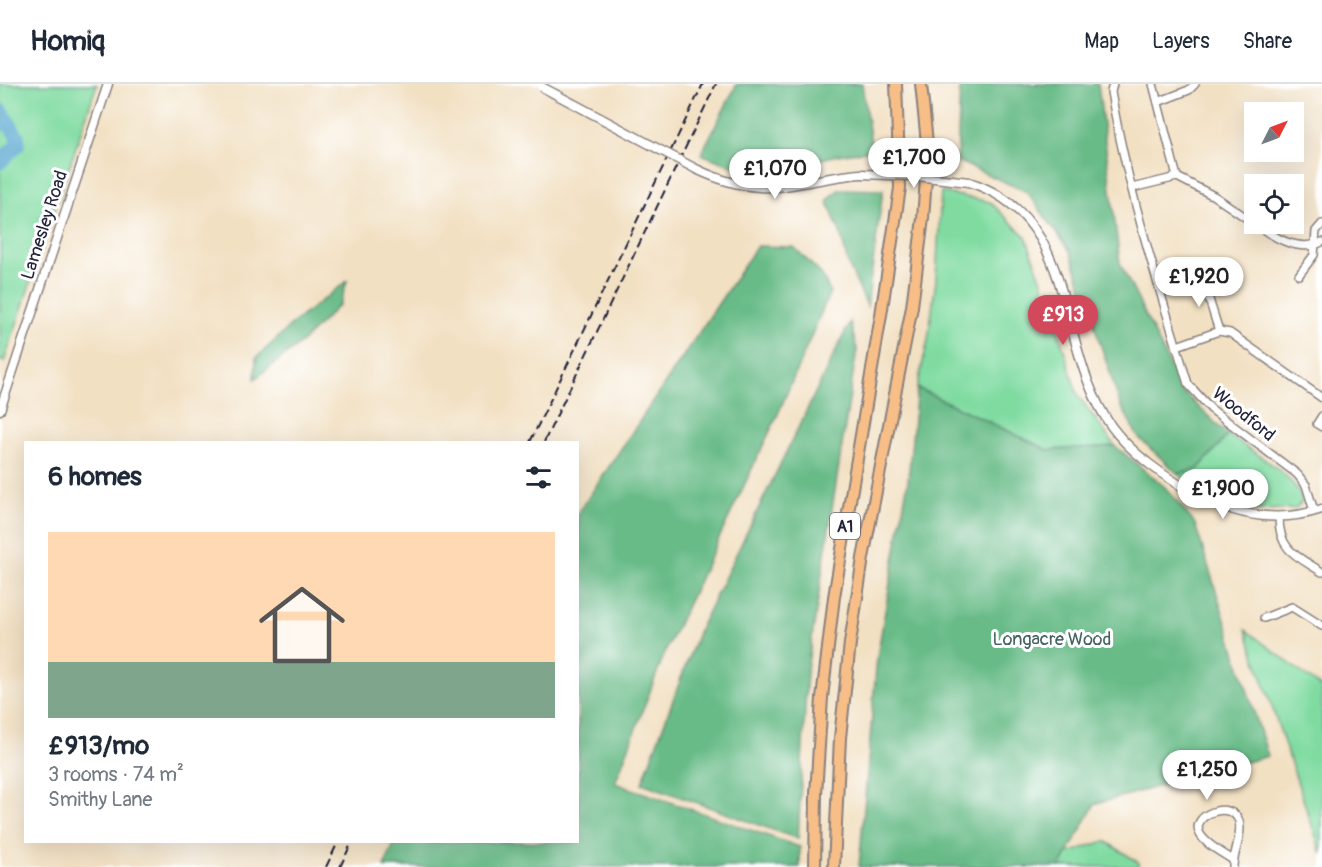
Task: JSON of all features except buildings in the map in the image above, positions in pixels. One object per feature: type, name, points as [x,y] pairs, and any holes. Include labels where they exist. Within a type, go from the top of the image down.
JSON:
[{"type":"highway","name":"A1","points":[[815,867],[820,737],[833,609],[900,188],[896,84]]},
{"type":"highway","name":"A1","points":[[834,867],[840,738],[852,632],[870,519],[912,307],[923,218],[928,153],[921,84]]},
{"type":"street","name":"Lamesley Road","points":[[0,410],[108,84]]},
{"type":"street","name":"Woodford","points":[[1113,84],[1111,92],[1132,188],[1188,384],[1210,409],[1297,474],[1306,485],[1318,510]]},
{"type":"street","points":[[1153,84],[1178,177]]},
{"type":"street","points":[[1158,102],[1189,90],[1195,84]]},
{"type":"street","points":[[538,86],[721,180],[759,187],[779,187],[861,174],[917,176],[969,182],[990,189],[1009,201],[1026,216],[1038,232],[1054,268],[1092,392],[1119,437],[1139,456],[1200,496],[1233,510],[1279,518],[1318,510]]},
{"type":"street","points":[[1132,188],[1178,177],[1214,196],[1244,216]]},
{"type":"street","points":[[1299,275],[1314,255],[1316,231],[1322,224]]},
{"type":"street","points":[[1273,234],[1299,246],[1322,242]]},
{"type":"street","points":[[1202,278],[1219,331]]},
{"type":"street","points":[[1177,346],[1219,331],[1230,333],[1322,398]]},
{"type":"street","points":[[1322,416],[1317,424],[1322,427]]},
{"type":"street","points":[[1279,518],[1279,532],[1286,547],[1322,572]]},
{"type":"street","points":[[1264,618],[1292,607],[1322,626]]},
{"type":"street","points":[[1225,810],[1231,812],[1239,821],[1233,863],[1200,835],[1198,828],[1201,820],[1207,814],[1225,810]]},
{"type":"green space","points":[[0,84],[97,84],[4,362],[0,360]]},
{"type":"green space","points":[[737,84],[862,84],[872,150],[837,155],[759,176],[701,154]]},
{"type":"green space","points":[[960,84],[1098,84],[1120,263],[1183,392],[1228,435],[1198,469],[1178,474],[1138,437],[1120,404],[1070,251],[1027,192],[957,161]]},
{"type":"green space","points":[[839,189],[883,190],[867,306],[848,264],[840,232],[827,201]]},
{"type":"green space","points":[[941,192],[990,202],[1026,237],[1052,309],[1077,394],[1115,446],[1048,450],[917,388],[928,340],[936,280]]},
{"type":"green space","points":[[757,246],[794,247],[822,275],[830,292],[778,414],[665,652],[615,783],[800,847],[800,867],[384,867],[395,843],[579,843],[579,512]]},
{"type":"green space","points":[[347,281],[340,304],[302,342],[255,379],[256,358],[298,319]]},
{"type":"green space","points":[[850,322],[857,349],[807,670],[798,839],[642,783],[699,630]]},
{"type":"green space","name":"Longacre Wood","points":[[917,388],[1048,450],[1115,446],[1165,487],[1195,524],[1268,756],[1095,804],[1060,867],[859,867],[877,657],[908,481]]},
{"type":"green space","points":[[1228,435],[1271,464],[1292,482],[1302,502],[1295,509],[1255,510],[1199,490],[1178,474],[1198,469]]},
{"type":"green space","points":[[1246,630],[1322,688],[1322,855]]},
{"type":"green space","points":[[1105,841],[1138,862],[1138,867],[1060,867],[1068,853]]},
{"type":"waterway","points":[[0,110],[17,136],[18,144],[0,162]]},
{"type":"waterway","points":[[0,131],[11,126]]},
{"type":"railway","points":[[530,441],[703,84]]},
{"type":"railway","points":[[544,441],[716,84]]},
{"type":"railway","points":[[326,867],[338,843]]},
{"type":"railway","points":[[340,867],[352,843]]}]
